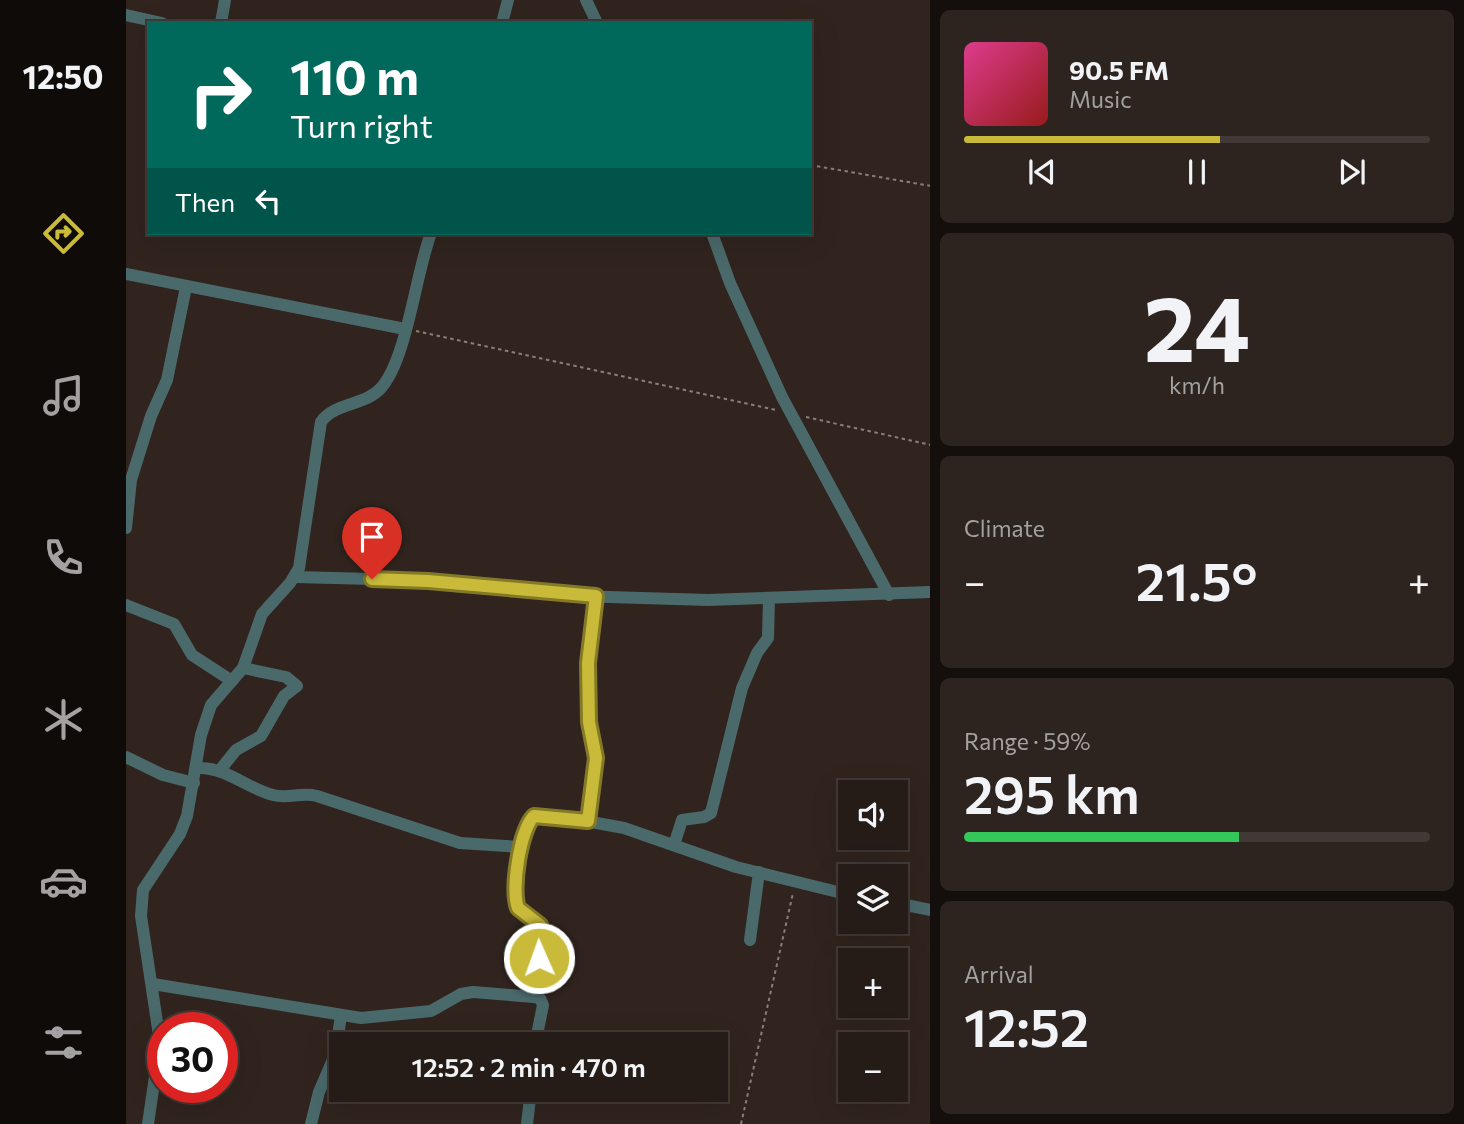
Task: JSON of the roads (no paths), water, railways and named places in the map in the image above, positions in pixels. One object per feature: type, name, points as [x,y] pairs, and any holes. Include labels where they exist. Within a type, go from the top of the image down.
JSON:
[{"type":"street","points":[[221,21],[225,0]]},
{"type":"street","points":[[503,21],[508,0]]},
{"type":"street","points":[[586,0],[596,21]]},
{"type":"street","points":[[126,15],[153,21]]},
{"type":"street","points":[[148,1124],[160,1042],[141,910],[146,884],[184,824],[194,783],[201,735],[211,705],[243,668],[262,614],[295,577],[302,558],[321,422],[336,409],[373,395],[383,386],[405,329],[430,235]]},
{"type":"street","points":[[713,235],[749,326],[791,414],[889,595]]},
{"type":"street","points":[[126,274],[405,329]]},
{"type":"street","points":[[126,528],[131,481],[147,425],[167,380],[186,287]]},
{"type":"street","points":[[295,577],[428,581],[596,596],[708,600],[930,592]]},
{"type":"street","points":[[588,821],[596,758],[589,722],[588,663],[596,596]]},
{"type":"street","points":[[674,845],[682,820],[704,817],[711,813],[737,702],[757,653],[768,638],[769,599]]},
{"type":"street","points":[[126,605],[173,624],[192,655],[232,681]]},
{"type":"street","points":[[220,770],[236,750],[261,736],[281,700],[297,686],[286,677],[243,668]]},
{"type":"street","points":[[126,757],[163,775],[194,783]]},
{"type":"street","points":[[196,768],[220,770],[259,791],[286,797],[304,793],[317,796],[460,843],[522,846]]},
{"type":"street","points":[[534,997],[540,925],[518,908],[514,895],[527,825],[534,816],[588,821],[759,872],[838,892]]},
{"type":"street","points":[[750,940],[759,872]]},
{"type":"street","points":[[908,905],[930,910]]},
{"type":"street","points":[[126,908],[141,910]]},
{"type":"street","points":[[153,985],[341,1016],[377,1017],[431,1011],[461,994],[474,992],[534,997],[540,998],[543,1004],[538,1032]]},
{"type":"street","points":[[311,1124],[318,1091],[335,1055],[341,1016]]},
{"type":"street","points":[[527,1124],[530,1102]]}]
